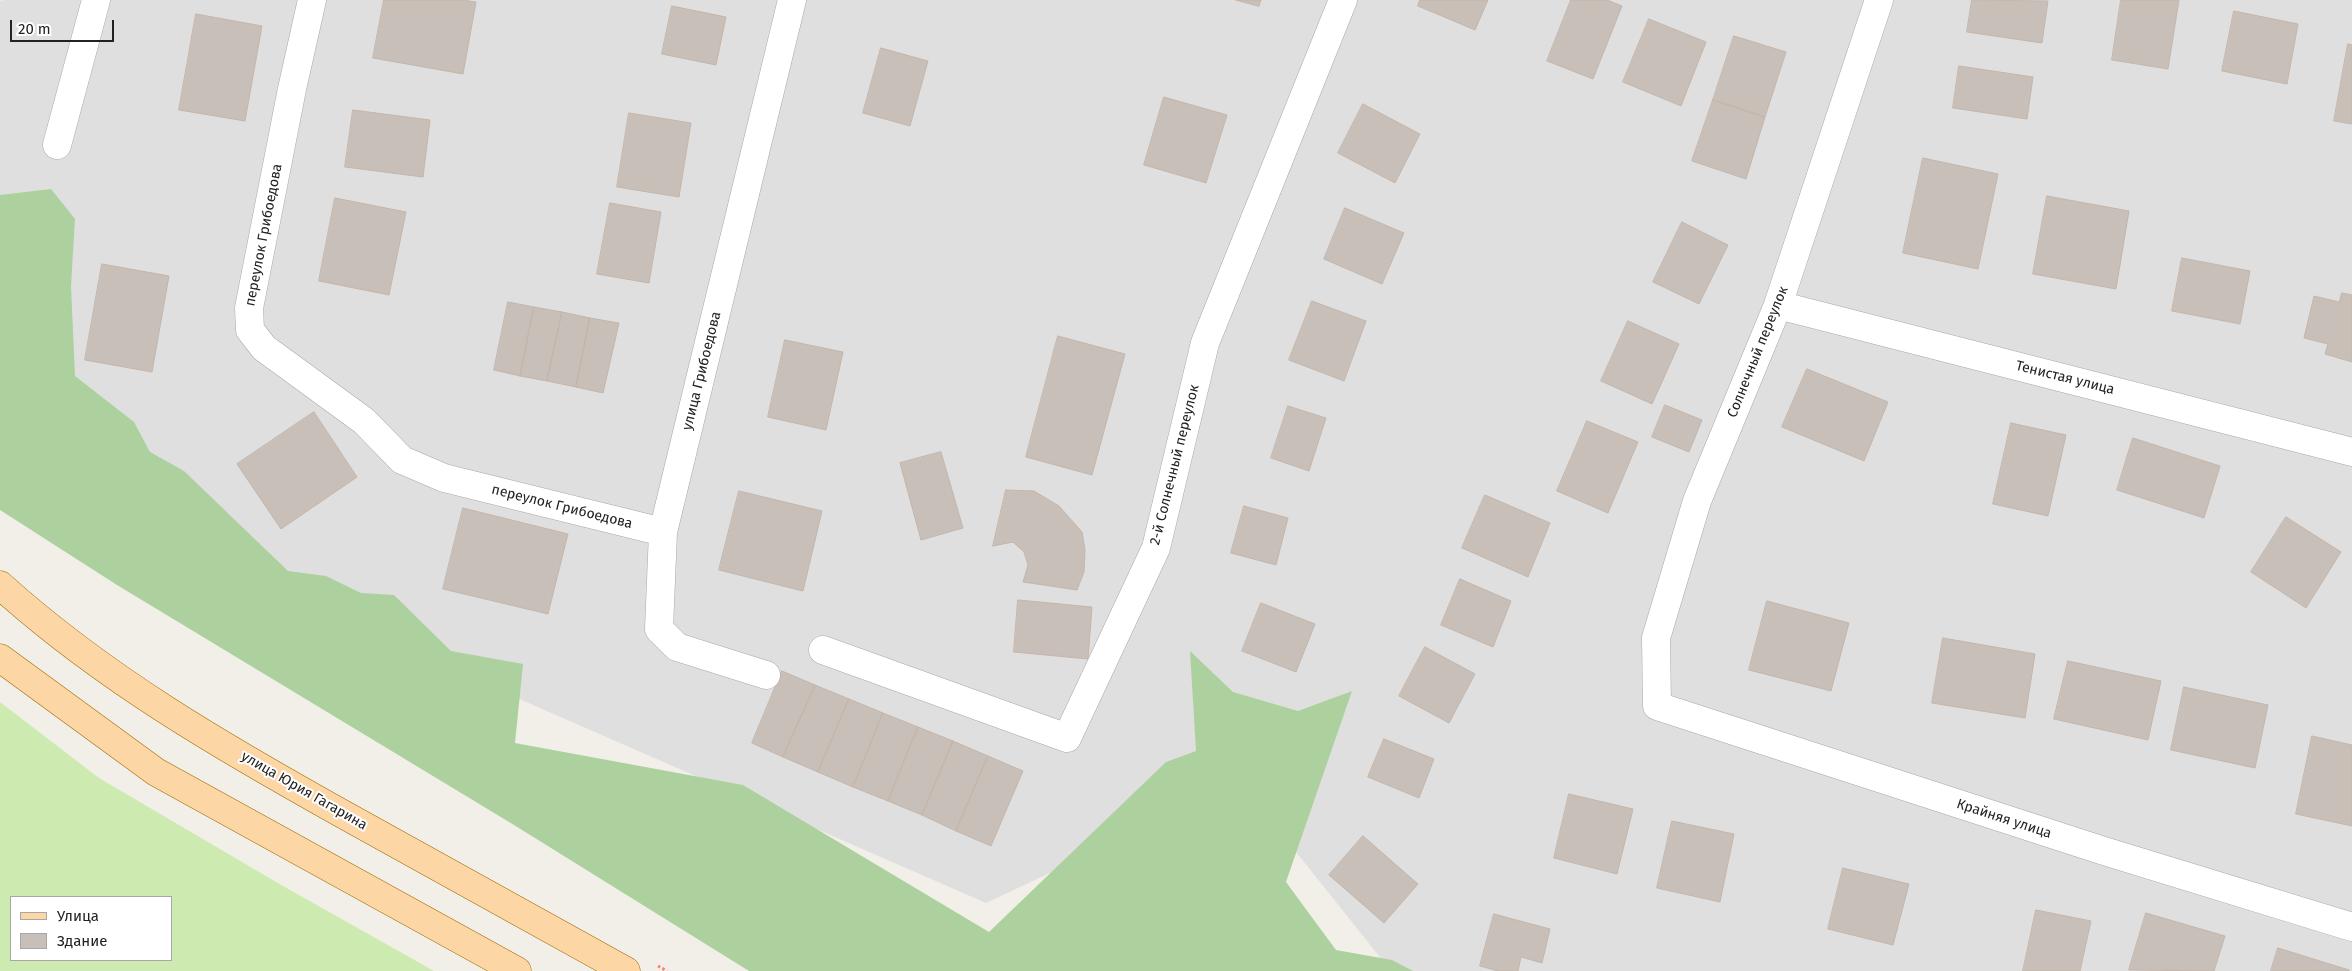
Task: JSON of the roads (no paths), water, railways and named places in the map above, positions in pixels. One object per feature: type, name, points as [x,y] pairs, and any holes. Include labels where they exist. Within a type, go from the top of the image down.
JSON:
[{"type":"main road","name":"улица Юрия Гагарина","points":[[0,585],[34,616],[115,677],[201,732],[626,971]]},
{"type":"main road","points":[[0,658],[156,772],[517,971]]},
{"type":"street","points":[[57,145],[96,0]]},
{"type":"street","name":"переулок Грибоедова","points":[[312,0],[292,89],[249,308],[250,330],[264,348],[364,421],[402,460],[444,478],[663,532]]},
{"type":"street","name":"улица Грибоедова","points":[[766,675],[676,647],[659,629],[663,532],[792,0]]},
{"type":"street","name":"2-й Солнечный переулок","points":[[823,650],[1067,738],[1156,548],[1205,343],[1343,0]]},
{"type":"street","name":"Солнечный переулок","points":[[1657,706],[1656,638],[1697,501],[1778,305],[1879,0]]},
{"type":"street","name":"Тенистая улица","points":[[1778,305],[2352,452]]},
{"type":"street","name":"Крайняя улица","points":[[1657,706],[2104,851],[2352,927]]}]
